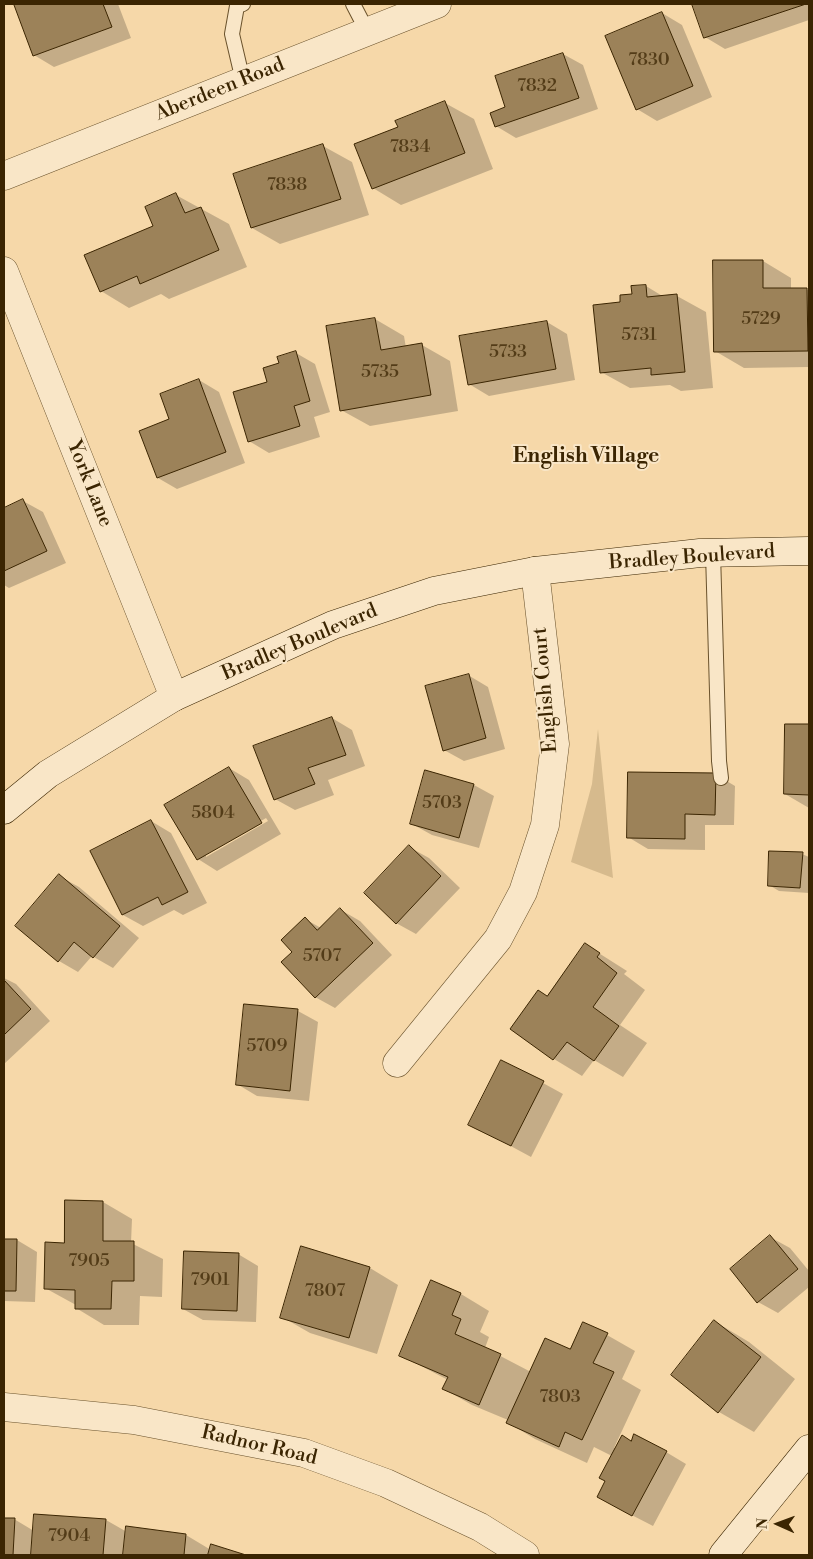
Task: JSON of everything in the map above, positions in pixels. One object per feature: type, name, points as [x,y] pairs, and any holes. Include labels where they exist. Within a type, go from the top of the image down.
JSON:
[{"type":"street","name":"Aberdeen Road","points":[[4,176],[437,4]]},
{"type":"street","name":"York Lane","points":[[4,271],[174,697]]},
{"type":"street","name":"Bradley Boulevard","points":[[4,810],[48,774],[174,697],[333,625],[434,591],[535,571],[713,553],[809,551]]},
{"type":"street","name":"English Court","points":[[397,1064],[498,939],[524,892],[545,825],[555,744],[535,571]]},
{"type":"street","name":"Radnor Road","points":[[4,1406],[134,1420],[304,1453],[386,1483],[480,1527],[525,1555]]},
{"type":"street","points":[[723,1555],[809,1449]]},
{"type":"lane","points":[[243,4],[237,6],[232,34],[243,81]]},
{"type":"lane","points":[[353,4],[367,32]]},
{"type":"lane","points":[[713,553],[718,761],[721,778]]},
{"type":"shaded area","points":[[598,729],[613,878],[571,862],[592,784]]},
{"type":"building","points":[[103,4],[112,27],[33,56],[14,5]]},
{"type":"building","points":[[692,4],[806,4],[704,38]]},
{"type":"building","points":[[662,12],[693,86],[636,110],[605,36]]},
{"type":"building","points":[[563,53],[579,98],[495,127],[490,113],[505,107],[495,76]]},
{"type":"building","points":[[445,101],[465,153],[372,189],[354,144],[398,127],[395,121]]},
{"type":"building","points":[[323,144],[341,199],[251,228],[233,174]]},
{"type":"building","points":[[176,193],[185,213],[201,207],[219,250],[140,284],[137,276],[100,292],[84,255],[153,226],[145,207]]},
{"type":"building","points":[[713,260],[763,260],[763,288],[807,288],[808,351],[714,352]]},
{"type":"building","points":[[646,285],[647,297],[677,294],[685,372],[651,375],[651,368],[600,373],[593,305],[620,302],[620,295],[632,294],[631,286]]},
{"type":"building","points":[[375,318],[381,350],[422,343],[431,395],[340,411],[326,326]]},
{"type":"building","points":[[547,321],[556,369],[468,385],[459,336]]},
{"type":"building","points":[[296,351],[310,401],[294,406],[300,426],[248,442],[233,392],[267,382],[263,368],[279,363],[277,357]]},
{"type":"building","points":[[199,379],[226,452],[157,478],[139,431],[169,419],[160,394]]},
{"type":"building","points":[[23,499],[47,551],[4,571],[4,508]]},
{"type":"building","points":[[469,674],[486,738],[443,751],[425,686]]},
{"type":"building","points":[[332,717],[346,755],[308,768],[315,784],[274,800],[253,746]]},
{"type":"building","points":[[785,724],[809,724],[809,795],[784,794]]},
{"type":"building","points":[[229,767],[262,823],[197,860],[164,805]]},
{"type":"building","points":[[425,770],[474,784],[459,838],[410,824]]},
{"type":"building","points":[[628,772],[716,773],[715,815],[685,814],[685,839],[627,838]]},
{"type":"building","points":[[151,820],[188,892],[162,905],[158,897],[122,915],[90,851]]},
{"type":"building","points":[[409,845],[441,876],[396,924],[364,893]]},
{"type":"building","points":[[769,851],[803,852],[800,888],[768,886]]},
{"type":"building","points":[[59,874],[120,926],[93,958],[74,942],[58,962],[15,926]]},
{"type":"building","points":[[340,908],[373,943],[315,998],[281,962],[292,952],[281,940],[305,917],[317,930]]},
{"type":"building","points":[[585,943],[600,953],[597,957],[617,973],[593,1007],[619,1026],[594,1061],[567,1042],[553,1060],[510,1029],[538,990],[547,996]]},
{"type":"building","points":[[4,980],[31,1009],[4,1035]]},
{"type":"building","points":[[244,1004],[298,1009],[290,1091],[236,1085]]},
{"type":"building","points":[[501,1060],[544,1081],[511,1146],[468,1125]]},
{"type":"building","points":[[65,1200],[103,1201],[103,1241],[134,1241],[134,1281],[112,1281],[111,1309],[75,1309],[75,1290],[44,1289],[45,1242],[64,1243]]},
{"type":"building","points":[[770,1235],[798,1269],[757,1303],[730,1269]]},
{"type":"building","points":[[4,1239],[17,1239],[16,1291],[4,1291]]},
{"type":"building","points":[[301,1246],[370,1267],[349,1338],[280,1318]]},
{"type":"building","points":[[184,1251],[239,1253],[237,1311],[182,1309]]},
{"type":"building","points":[[431,1280],[461,1293],[452,1315],[461,1319],[455,1334],[501,1354],[479,1405],[442,1389],[448,1377],[399,1356]]},
{"type":"building","points":[[714,1320],[761,1357],[718,1413],[671,1375]]},
{"type":"building","points":[[583,1322],[608,1333],[593,1363],[614,1372],[582,1440],[565,1432],[559,1447],[506,1423],[545,1338],[570,1349]]},
{"type":"building","points":[[634,1434],[667,1451],[632,1516],[597,1497],[605,1481],[599,1478],[622,1435],[631,1441]]},
{"type":"building","points":[[34,1514],[106,1519],[103,1555],[31,1555]]},
{"type":"building","points":[[4,1518],[15,1518],[13,1555],[4,1555]]},
{"type":"building","points":[[126,1526],[186,1534],[184,1555],[123,1555]]},
{"type":"building","points":[[211,1544],[246,1555],[208,1555]]},
{"type":"district","name":"English Village","points":[[586,457]]}]
